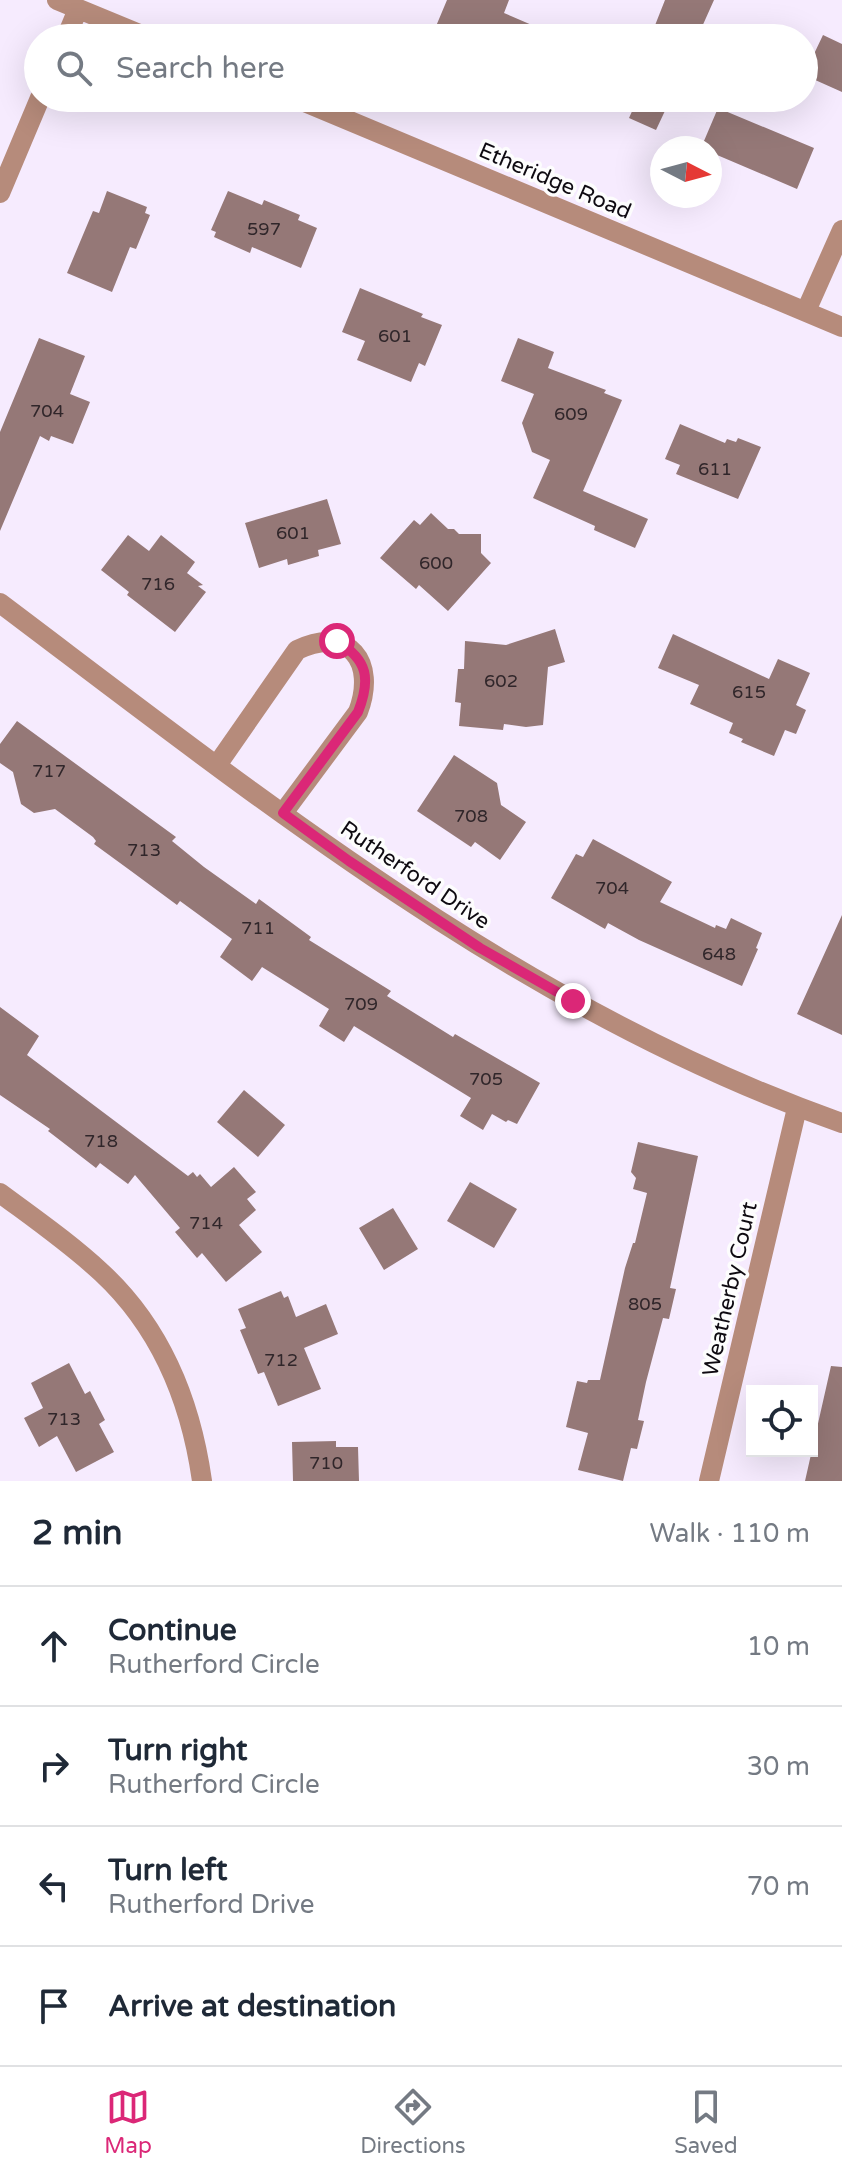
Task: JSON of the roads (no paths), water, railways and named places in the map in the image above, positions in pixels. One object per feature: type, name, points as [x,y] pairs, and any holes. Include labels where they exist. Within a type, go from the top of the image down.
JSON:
[{"type":"street","points":[[57,0],[115,24]]},
{"type":"street","points":[[72,24],[78,9]]},
{"type":"street","points":[[0,193],[34,112]]},
{"type":"street","name":"Etheridge Road","points":[[329,112],[842,327]]},
{"type":"street","points":[[806,311],[842,230]]},
{"type":"street","name":"Rutherford Drive","points":[[0,603],[349,861],[480,948],[670,1051],[797,1108],[842,1123]]},
{"type":"street","points":[[217,765],[297,650],[313,642],[337,641],[352,650],[366,671],[366,693],[358,712],[283,813]]},
{"type":"street","name":"Weatherby Court","points":[[709,1481],[797,1108]]},
{"type":"street","points":[[0,1193],[104,1275],[159,1344],[192,1423],[202,1481]]}]
